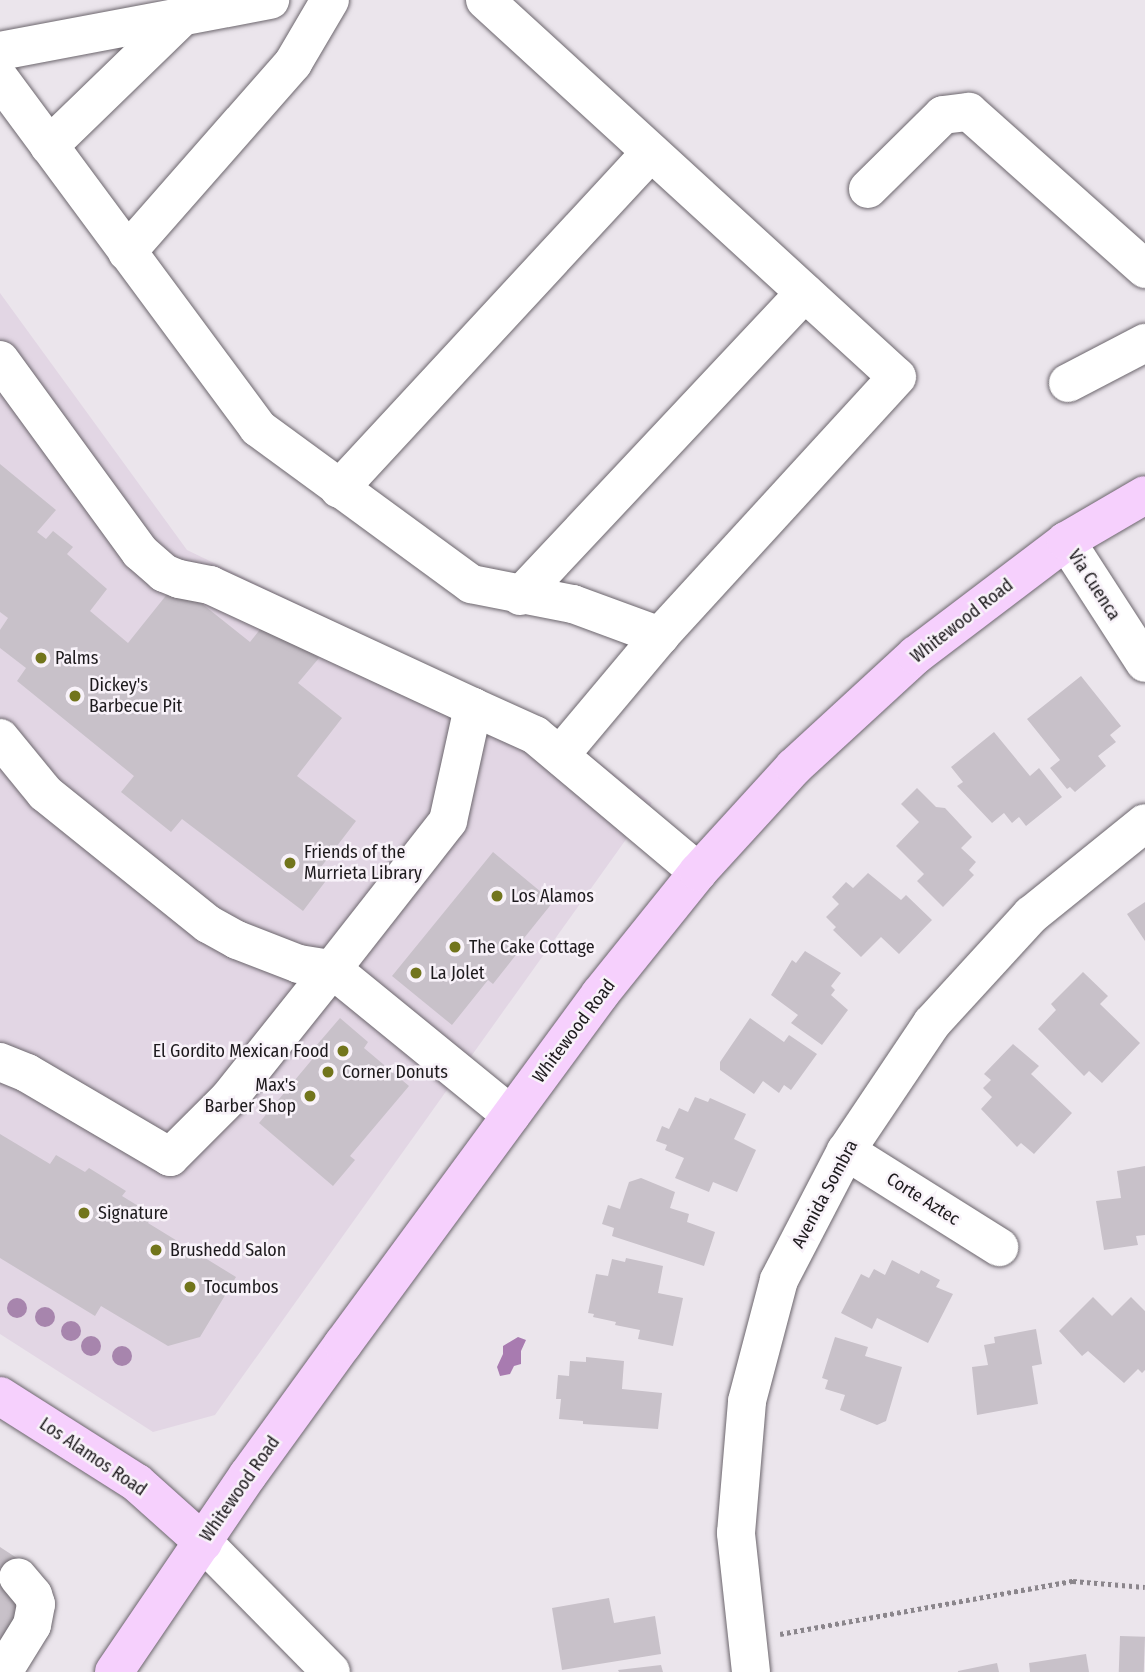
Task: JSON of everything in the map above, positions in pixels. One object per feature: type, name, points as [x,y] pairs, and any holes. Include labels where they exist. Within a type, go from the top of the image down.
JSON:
[{"type":"main road","name":"Whitewood Road","points":[[114,1672],[256,1464],[600,994],[698,872],[794,767],[916,655],[1066,541],[1145,495]]},
{"type":"main road","name":"Los Alamos Road","points":[[0,1396],[137,1483],[203,1542]]},
{"type":"street","points":[[0,51],[270,0]]},
{"type":"street","points":[[127,252],[293,63],[330,0]]},
{"type":"street","points":[[485,0],[897,377],[660,636],[561,754]]},
{"type":"street","points":[[49,146],[183,16]]},
{"type":"street","points":[[0,79],[258,428],[471,584],[520,596],[573,604],[660,636]]},
{"type":"street","points":[[867,190],[943,116],[969,112],[1145,269]]},
{"type":"street","points":[[339,489],[651,152]]},
{"type":"street","points":[[520,596],[805,293]]},
{"type":"street","points":[[1068,383],[1145,342]]},
{"type":"street","points":[[0,360],[151,564],[178,579],[210,585],[535,735],[561,754],[698,872]]},
{"type":"street","name":"Via Cuenca","points":[[1066,541],[1145,663]]},
{"type":"street","points":[[0,1062],[27,1073],[170,1157],[229,1098],[448,821],[473,707]]},
{"type":"street","points":[[0,738],[45,793],[208,924],[237,940],[299,964],[332,969],[511,1115]]},
{"type":"street","name":"Avenida Sombra","points":[[749,1656],[736,1533],[747,1401],[779,1280],[846,1152],[932,1023],[1031,915],[1145,823]]},
{"type":"street","name":"Corte Aztec","points":[[846,1152],[999,1247]]},
{"type":"street","name":"Los Alamos Road","points":[[203,1542],[331,1672]]},
{"type":"street","points":[[3,1672],[32,1625],[36,1604],[33,1595],[18,1577]]},
{"type":"path","points":[[749,1656],[1073,1581],[1145,1587]]},
{"type":"shaded area","points":[[0,293],[187,550],[549,724],[652,803],[215,1415],[153,1432],[0,1334]]},
{"type":"shaded area","points":[[518,1337],[526,1340],[521,1351],[521,1364],[514,1366],[510,1374],[500,1376],[497,1367],[503,1354],[503,1346]]},
{"type":"building","points":[[0,464],[56,510],[37,532],[46,539],[53,531],[73,547],[67,554],[107,589],[90,611],[128,643],[176,583],[250,642],[269,618],[319,658],[298,683],[342,718],[297,776],[356,821],[318,871],[328,878],[303,911],[182,819],[171,832],[121,792],[134,776],[17,681],[26,668],[0,648],[0,630],[8,618],[0,612]]},
{"type":"building","points":[[1081,676],[1121,726],[1110,735],[1116,742],[1098,756],[1106,766],[1075,792],[1070,787],[1067,789],[1050,768],[1060,760],[1027,719]]},
{"type":"building","points":[[994,732],[1030,776],[1039,768],[1062,797],[1026,826],[1019,817],[1012,823],[1004,813],[992,823],[957,786],[963,782],[951,767]]},
{"type":"building","points":[[917,788],[936,807],[945,808],[972,837],[961,848],[976,862],[969,870],[974,875],[943,907],[917,881],[924,874],[896,846],[919,822],[901,804]]},
{"type":"building","points":[[493,852],[553,902],[516,948],[519,951],[493,984],[488,980],[452,1025],[392,976]]},
{"type":"building","points":[[868,873],[901,900],[906,895],[932,920],[899,954],[881,937],[861,957],[833,930],[836,927],[826,917],[839,904],[832,897],[846,882],[853,888]]},
{"type":"building","points":[[1145,902],[1145,941],[1127,914]]},
{"type":"building","points":[[805,951],[841,973],[831,986],[835,990],[831,995],[848,1010],[822,1045],[791,1023],[798,1015],[771,995],[792,960],[796,963]]},
{"type":"building","points":[[1083,972],[1108,996],[1100,1004],[1140,1043],[1102,1083],[1089,1071],[1084,1076],[1038,1029],[1056,1010],[1051,1004]]},
{"type":"building","points":[[340,1018],[368,1042],[364,1048],[409,1086],[350,1156],[355,1160],[333,1186],[259,1123],[320,1050],[316,1046]]},
{"type":"building","points":[[750,1018],[784,1042],[789,1035],[817,1054],[791,1090],[784,1085],[779,1093],[763,1081],[754,1094],[720,1070],[720,1062]]},
{"type":"building","points":[[1013,1044],[1039,1066],[1031,1074],[1072,1113],[1034,1154],[1021,1143],[1017,1147],[981,1109],[992,1097],[983,1088],[991,1080],[984,1074]]},
{"type":"building","points":[[695,1097],[708,1102],[710,1098],[746,1114],[734,1139],[756,1150],[737,1192],[713,1182],[709,1192],[675,1178],[684,1158],[665,1150],[667,1145],[656,1141],[662,1126],[669,1129],[679,1108],[688,1112]]},
{"type":"building","points":[[0,1134],[50,1164],[56,1155],[85,1172],[89,1168],[126,1191],[122,1196],[153,1215],[148,1223],[236,1277],[200,1337],[168,1346],[101,1306],[95,1316],[0,1258]]},
{"type":"building","points":[[1145,1166],[1145,1235],[1136,1236],[1138,1245],[1104,1250],[1096,1201],[1121,1198],[1117,1171]]},
{"type":"building","points":[[641,1178],[675,1192],[670,1208],[689,1214],[687,1222],[715,1232],[704,1266],[612,1236],[614,1228],[602,1224],[608,1205],[620,1209],[629,1182]]},
{"type":"building","points":[[626,1258],[663,1266],[658,1293],[683,1298],[673,1346],[638,1339],[640,1330],[615,1325],[616,1322],[593,1317],[594,1314],[588,1313],[596,1274],[608,1276],[612,1259],[625,1262]]},
{"type":"building","points":[[892,1260],[919,1274],[921,1270],[940,1280],[936,1287],[953,1294],[928,1343],[877,1318],[872,1329],[841,1313],[861,1274],[869,1278],[874,1269],[885,1275]]},
{"type":"building","points":[[1093,1297],[1112,1316],[1131,1297],[1145,1311],[1145,1370],[1142,1373],[1138,1369],[1124,1383],[1088,1351],[1082,1356],[1059,1331]]},
{"type":"building","points":[[1036,1329],[1042,1364],[1032,1366],[1038,1404],[977,1415],[972,1367],[988,1365],[984,1345],[995,1343],[994,1337]]},
{"type":"building","points":[[835,1337],[868,1347],[865,1356],[902,1367],[886,1421],[877,1425],[840,1410],[845,1395],[825,1389],[828,1380],[822,1378]]},
{"type":"building","points":[[586,1357],[624,1361],[622,1389],[662,1393],[658,1429],[583,1424],[583,1421],[559,1419],[561,1399],[556,1399],[558,1375],[569,1376],[570,1361],[586,1362]]},
{"type":"building","points":[[0,1547],[26,1564],[24,1610],[0,1657]]},
{"type":"building","points":[[609,1598],[614,1623],[655,1616],[661,1654],[562,1670],[552,1608]]},
{"type":"building","points":[[1120,1636],[1145,1637],[1144,1672],[1119,1672]]},
{"type":"building","points":[[1086,1654],[1089,1672],[1030,1672],[1029,1663]]},
{"type":"building","points":[[997,1663],[999,1672],[958,1672],[958,1671]]},
{"type":"building","points":[[661,1665],[663,1672],[618,1670]]},
{"type":"place","name":"Palms","points":[[41,658]]},
{"type":"place","name":"Dickey's Barbecue Pit","points":[[75,696]]},
{"type":"place","name":"Friends of the Murrieta Library","points":[[290,863]]},
{"type":"place","name":"Los Alamos","points":[[497,896]]},
{"type":"place","name":"The Cake Cottage","points":[[455,947]]},
{"type":"place","name":"La Jolet","points":[[416,973]]},
{"type":"place","name":"El Gordito Mexican Food","points":[[343,1051]]},
{"type":"place","name":"Corner Donuts","points":[[328,1072]]},
{"type":"place","name":"Max's Barber Shop","points":[[310,1096]]},
{"type":"place","name":"Signature","points":[[84,1213]]},
{"type":"place","name":"Brushedd Salon","points":[[156,1250]]},
{"type":"place","name":"Tocumbos","points":[[190,1287]]}]
